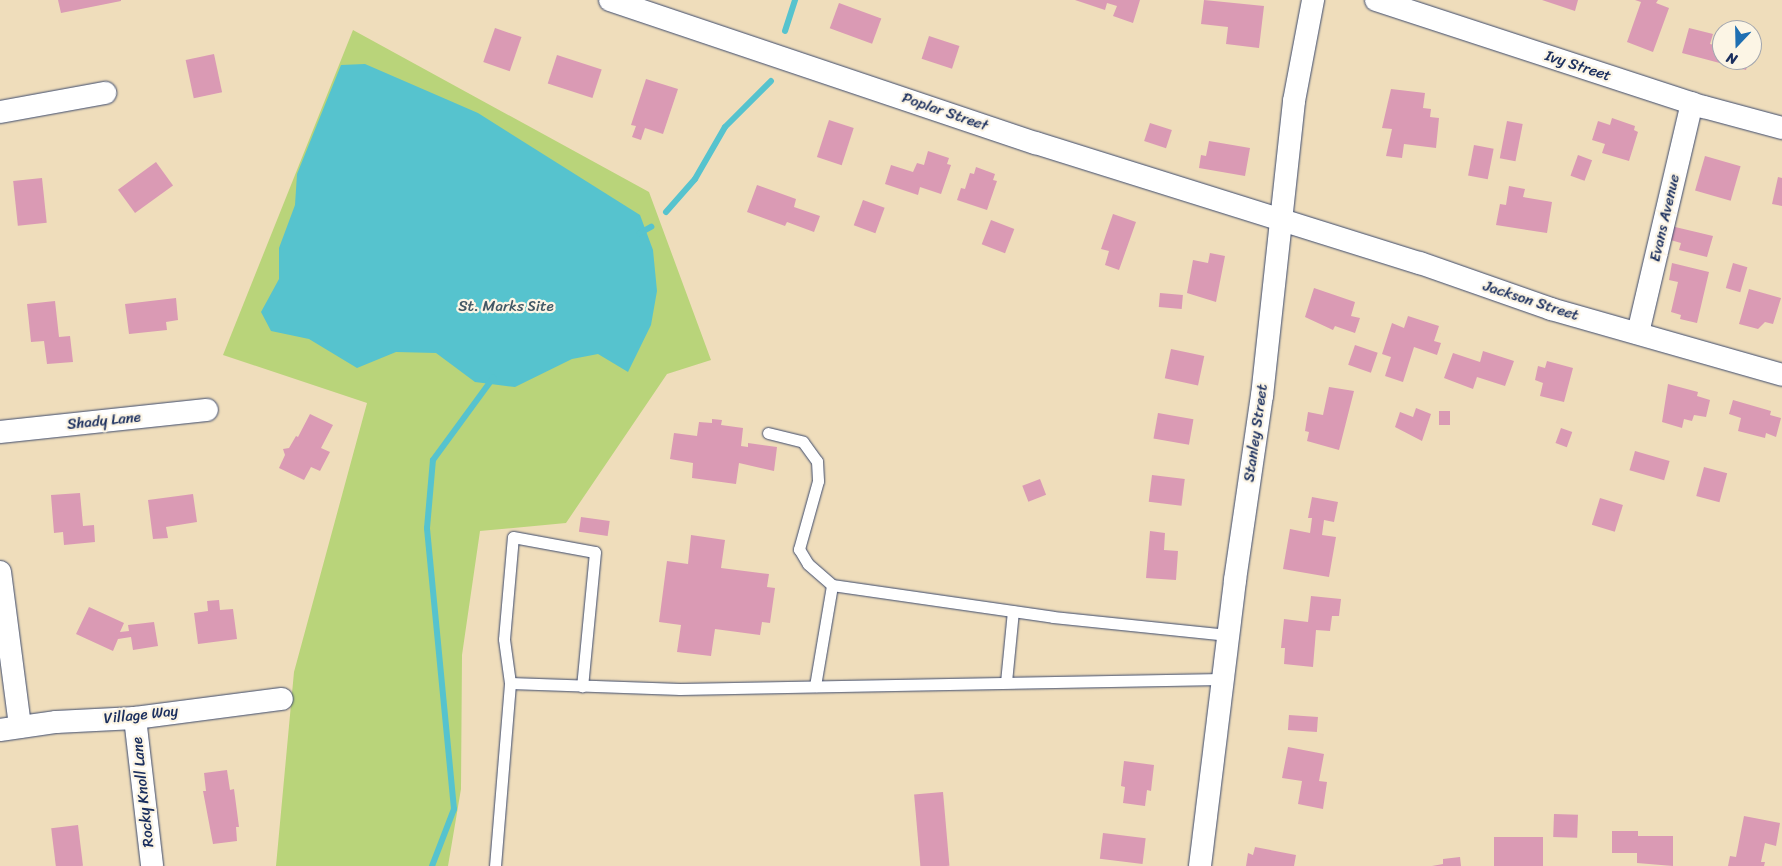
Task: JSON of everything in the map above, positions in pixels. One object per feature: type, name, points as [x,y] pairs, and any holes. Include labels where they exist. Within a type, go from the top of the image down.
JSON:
[{"type":"street","name":"Poplar Street","points":[[610,0],[1036,143],[1282,219]]},
{"type":"street","name":"Stanley Street","points":[[1200,866],[1222,679],[1262,396],[1294,101],[1312,0]]},
{"type":"street","name":"Ivy Street","points":[[1376,0],[1692,103],[1782,128]]},
{"type":"street","points":[[0,112],[105,93]]},
{"type":"street","name":"Evans Avenue","points":[[1638,333],[1692,103]]},
{"type":"street","name":"Jackson Street","points":[[1282,219],[1551,309],[1782,375]]},
{"type":"street","name":"Shady Lane","points":[[0,432],[207,410]]},
{"type":"street","points":[[0,572],[10,729]]},
{"type":"street","name":"Village Way","points":[[10,729],[56,722],[135,718],[282,699]]},
{"type":"street","name":"Rocky Knoll Lane","points":[[135,718],[152,866]]},
{"type":"lane","points":[[768,433],[802,442],[817,461],[818,481],[799,549],[808,564],[832,584],[1164,631],[1228,635]]},
{"type":"lane","points":[[495,866],[510,683],[504,639],[513,537],[595,552],[582,686]]},
{"type":"lane","points":[[815,686],[832,584]]},
{"type":"lane","points":[[1006,682],[1013,611]]},
{"type":"lane","points":[[510,683],[680,689],[1222,679]]},
{"type":"green space","name":"St. Marks Site","points":[[353,30],[649,192],[711,360],[667,374],[566,523],[480,531],[462,655],[461,789],[448,866],[276,866],[294,672],[367,403],[223,355]]},
{"type":"water","points":[[365,64],[478,113],[640,215],[653,250],[657,291],[651,325],[628,372],[598,354],[572,359],[515,387],[475,382],[436,353],[396,352],[357,368],[309,339],[271,331],[261,312],[279,279],[279,248],[295,205],[297,174],[341,65]]},
{"type":"building","points":[[58,0],[121,0],[121,1],[61,13]]},
{"type":"building","points":[[1075,0],[1140,0],[1133,23],[1113,16],[1117,6],[1107,3],[1105,10]]},
{"type":"building","points":[[1204,0],[1264,6],[1259,48],[1226,44],[1228,27],[1201,24]]},
{"type":"building","points":[[1542,0],[1578,0],[1575,11]]},
{"type":"building","points":[[1635,0],[1658,0],[1656,3],[1669,8],[1653,52],[1627,42],[1641,2]]},
{"type":"building","points":[[839,3],[881,18],[872,44],[830,28]]},
{"type":"building","points":[[495,28],[521,37],[510,71],[483,62]]},
{"type":"building","points":[[1689,28],[1712,34],[1710,44],[1712,44],[1712,61],[1682,53]]},
{"type":"building","points":[[929,36],[959,46],[952,69],[922,59]]},
{"type":"building","points":[[214,54],[222,92],[194,98],[186,60]]},
{"type":"building","points":[[557,55],[602,70],[592,98],[548,84]]},
{"type":"building","points":[[646,79],[678,89],[663,134],[645,128],[641,140],[632,137],[636,126],[631,125]]},
{"type":"building","points":[[1391,89],[1425,93],[1423,108],[1431,109],[1430,117],[1439,118],[1436,148],[1404,144],[1402,158],[1386,156],[1392,129],[1382,128]]},
{"type":"building","points":[[1612,118],[1635,126],[1634,130],[1638,132],[1629,161],[1602,153],[1605,144],[1592,140],[1598,121],[1610,125]]},
{"type":"building","points":[[829,120],[854,128],[842,165],[817,157]]},
{"type":"building","points":[[1507,121],[1523,124],[1515,161],[1500,158]]},
{"type":"building","points":[[1150,123],[1172,130],[1166,148],[1144,141]]},
{"type":"building","points":[[1209,141],[1250,148],[1245,176],[1199,168],[1201,155],[1206,156]]},
{"type":"building","points":[[1474,145],[1494,149],[1488,179],[1468,175]]},
{"type":"building","points":[[928,151],[949,158],[947,164],[951,165],[941,194],[920,187],[918,195],[885,184],[891,165],[913,172],[917,163],[924,165]]},
{"type":"building","points":[[1578,155],[1592,160],[1585,181],[1570,176]]},
{"type":"building","points":[[1705,156],[1741,166],[1731,201],[1695,191]]},
{"type":"building","points":[[156,162],[173,185],[135,213],[118,190]]},
{"type":"building","points":[[976,167],[995,174],[993,180],[997,181],[987,210],[957,200],[961,188],[965,189],[970,173],[974,174]]},
{"type":"building","points":[[1778,177],[1782,178],[1782,206],[1772,204]]},
{"type":"building","points":[[42,178],[47,223],[18,226],[13,181]]},
{"type":"building","points":[[757,185],[796,199],[794,207],[820,216],[814,232],[787,222],[785,226],[747,212]]},
{"type":"building","points":[[1509,186],[1525,189],[1523,197],[1552,202],[1547,233],[1496,225],[1500,204],[1506,205]]},
{"type":"building","points":[[863,200],[885,208],[875,233],[854,225]]},
{"type":"building","points":[[1113,214],[1136,222],[1119,270],[1105,265],[1109,251],[1101,249]]},
{"type":"building","points":[[991,220],[1014,229],[1005,253],[982,244]]},
{"type":"building","points":[[1671,226],[1713,236],[1707,257],[1679,250],[1681,243],[1667,239]]},
{"type":"building","points":[[1210,253],[1225,256],[1216,302],[1187,293],[1193,260],[1208,263]]},
{"type":"building","points":[[1672,263],[1709,272],[1697,323],[1680,319],[1681,315],[1671,312],[1678,282],[1669,280]]},
{"type":"building","points":[[1733,263],[1747,267],[1740,292],[1726,288]]},
{"type":"building","points":[[1314,288],[1355,302],[1351,316],[1360,318],[1355,333],[1335,326],[1333,330],[1305,317]]},
{"type":"building","points":[[1749,289],[1781,298],[1773,324],[1765,322],[1758,329],[1739,324]]},
{"type":"building","points":[[1160,293],[1183,295],[1182,309],[1159,307]]},
{"type":"building","points":[[176,298],[178,320],[166,322],[167,330],[129,334],[125,304]]},
{"type":"building","points":[[55,301],[59,337],[70,336],[73,362],[47,364],[44,341],[31,342],[27,304]]},
{"type":"building","points":[[1408,316],[1439,326],[1434,341],[1441,343],[1437,355],[1414,347],[1403,382],[1385,376],[1391,357],[1382,354],[1392,323],[1404,328]]},
{"type":"building","points":[[1355,345],[1378,353],[1371,373],[1348,365]]},
{"type":"building","points":[[1171,349],[1204,356],[1198,385],[1165,378]]},
{"type":"building","points":[[1483,351],[1514,361],[1505,386],[1477,377],[1473,389],[1444,378],[1453,353],[1480,362]]},
{"type":"building","points":[[1547,361],[1573,368],[1564,402],[1540,396],[1543,383],[1535,380],[1538,366],[1545,368]]},
{"type":"building","points":[[1668,384],[1698,392],[1697,396],[1710,400],[1706,417],[1694,415],[1692,421],[1684,419],[1682,428],[1662,422]]},
{"type":"building","points":[[1329,387],[1354,391],[1339,450],[1307,441],[1309,432],[1305,431],[1308,412],[1323,415]]},
{"type":"building","points":[[1733,400],[1771,411],[1770,415],[1781,418],[1776,437],[1766,433],[1765,438],[1738,431],[1741,418],[1729,414]]},
{"type":"building","points":[[1416,408],[1431,414],[1422,441],[1395,427],[1400,412],[1413,417]]},
{"type":"building","points":[[1439,411],[1450,411],[1450,425],[1439,425]]},
{"type":"building","points":[[1158,413],[1193,419],[1189,445],[1153,439]]},
{"type":"building","points":[[310,414],[333,425],[321,448],[330,452],[320,471],[311,467],[304,480],[279,468],[285,455],[283,449],[289,448],[296,436],[298,437]]},
{"type":"building","points":[[712,419],[722,420],[721,425],[743,428],[741,446],[748,447],[748,443],[777,447],[774,471],[739,463],[736,484],[692,478],[693,463],[670,459],[674,433],[697,436],[699,422],[712,423]]},
{"type":"building","points":[[1561,428],[1572,432],[1567,447],[1556,443]]},
{"type":"building","points":[[1635,451],[1670,461],[1664,480],[1629,470]]},
{"type":"building","points":[[1704,467],[1727,473],[1719,502],[1696,496]]},
{"type":"building","points":[[1152,475],[1185,479],[1181,506],[1149,502]]},
{"type":"building","points":[[1040,479],[1046,495],[1028,502],[1022,486]]},
{"type":"building","points":[[80,493],[83,526],[94,525],[95,542],[64,545],[63,532],[54,533],[51,495]]},
{"type":"building","points":[[193,494],[197,522],[166,527],[168,538],[153,539],[148,500]]},
{"type":"building","points":[[1312,497],[1338,502],[1334,522],[1324,520],[1322,535],[1336,537],[1329,577],[1283,569],[1290,529],[1310,533],[1312,518],[1308,518]]},
{"type":"building","points":[[1600,498],[1623,505],[1615,532],[1592,525]]},
{"type":"building","points":[[581,517],[610,521],[608,536],[579,532]]},
{"type":"building","points":[[1150,531],[1165,533],[1164,550],[1178,551],[1176,580],[1146,578]]},
{"type":"building","points":[[691,535],[725,540],[721,568],[769,574],[767,587],[775,588],[770,623],[762,622],[760,635],[715,629],[711,656],[677,652],[681,625],[659,622],[667,561],[688,564]]},
{"type":"building","points":[[1311,596],[1341,599],[1339,616],[1332,616],[1330,631],[1316,630],[1313,667],[1284,664],[1285,648],[1281,648],[1284,619],[1308,622]]},
{"type":"building","points":[[219,600],[220,610],[233,609],[237,639],[198,644],[194,613],[208,611],[207,601]]},
{"type":"building","points":[[89,607],[124,623],[120,632],[129,631],[128,625],[154,622],[158,646],[133,650],[131,637],[118,639],[113,651],[76,634]]},
{"type":"building","points":[[1289,715],[1318,717],[1317,732],[1288,730]]},
{"type":"building","points":[[1288,747],[1324,754],[1319,781],[1327,782],[1323,809],[1298,804],[1302,781],[1282,778]]},
{"type":"building","points":[[1124,761],[1154,765],[1151,791],[1147,790],[1145,806],[1123,803],[1125,787],[1121,786]]},
{"type":"building","points":[[227,770],[230,790],[234,789],[239,827],[236,827],[237,841],[213,844],[203,791],[206,791],[204,773]]},
{"type":"building","points":[[943,792],[949,866],[920,866],[914,795]]},
{"type":"building","points":[[1554,814],[1578,815],[1577,838],[1553,837]]},
{"type":"building","points":[[1744,816],[1780,823],[1776,846],[1765,843],[1761,862],[1765,862],[1764,866],[1728,866],[1730,856],[1736,857]]},
{"type":"building","points":[[78,825],[83,866],[56,866],[51,828]]},
{"type":"building","points":[[1612,831],[1638,831],[1638,836],[1673,836],[1673,866],[1637,863],[1637,853],[1612,853]]},
{"type":"building","points":[[1103,833],[1146,838],[1143,864],[1100,859]]},
{"type":"building","points":[[1494,837],[1543,837],[1543,866],[1494,866]]},
{"type":"building","points":[[1255,847],[1296,855],[1294,866],[1246,866],[1248,853],[1253,855]]},
{"type":"building","points":[[1460,857],[1461,866],[1432,866],[1443,864],[1443,859]]},
{"type":"waterway","points":[[785,31],[795,0]]},
{"type":"waterway","points":[[666,212],[695,179],[725,127],[771,81]]},
{"type":"waterway","points":[[640,233],[651,227]]},
{"type":"waterway","points":[[432,866],[454,809],[427,528],[433,460],[493,378]]}]
